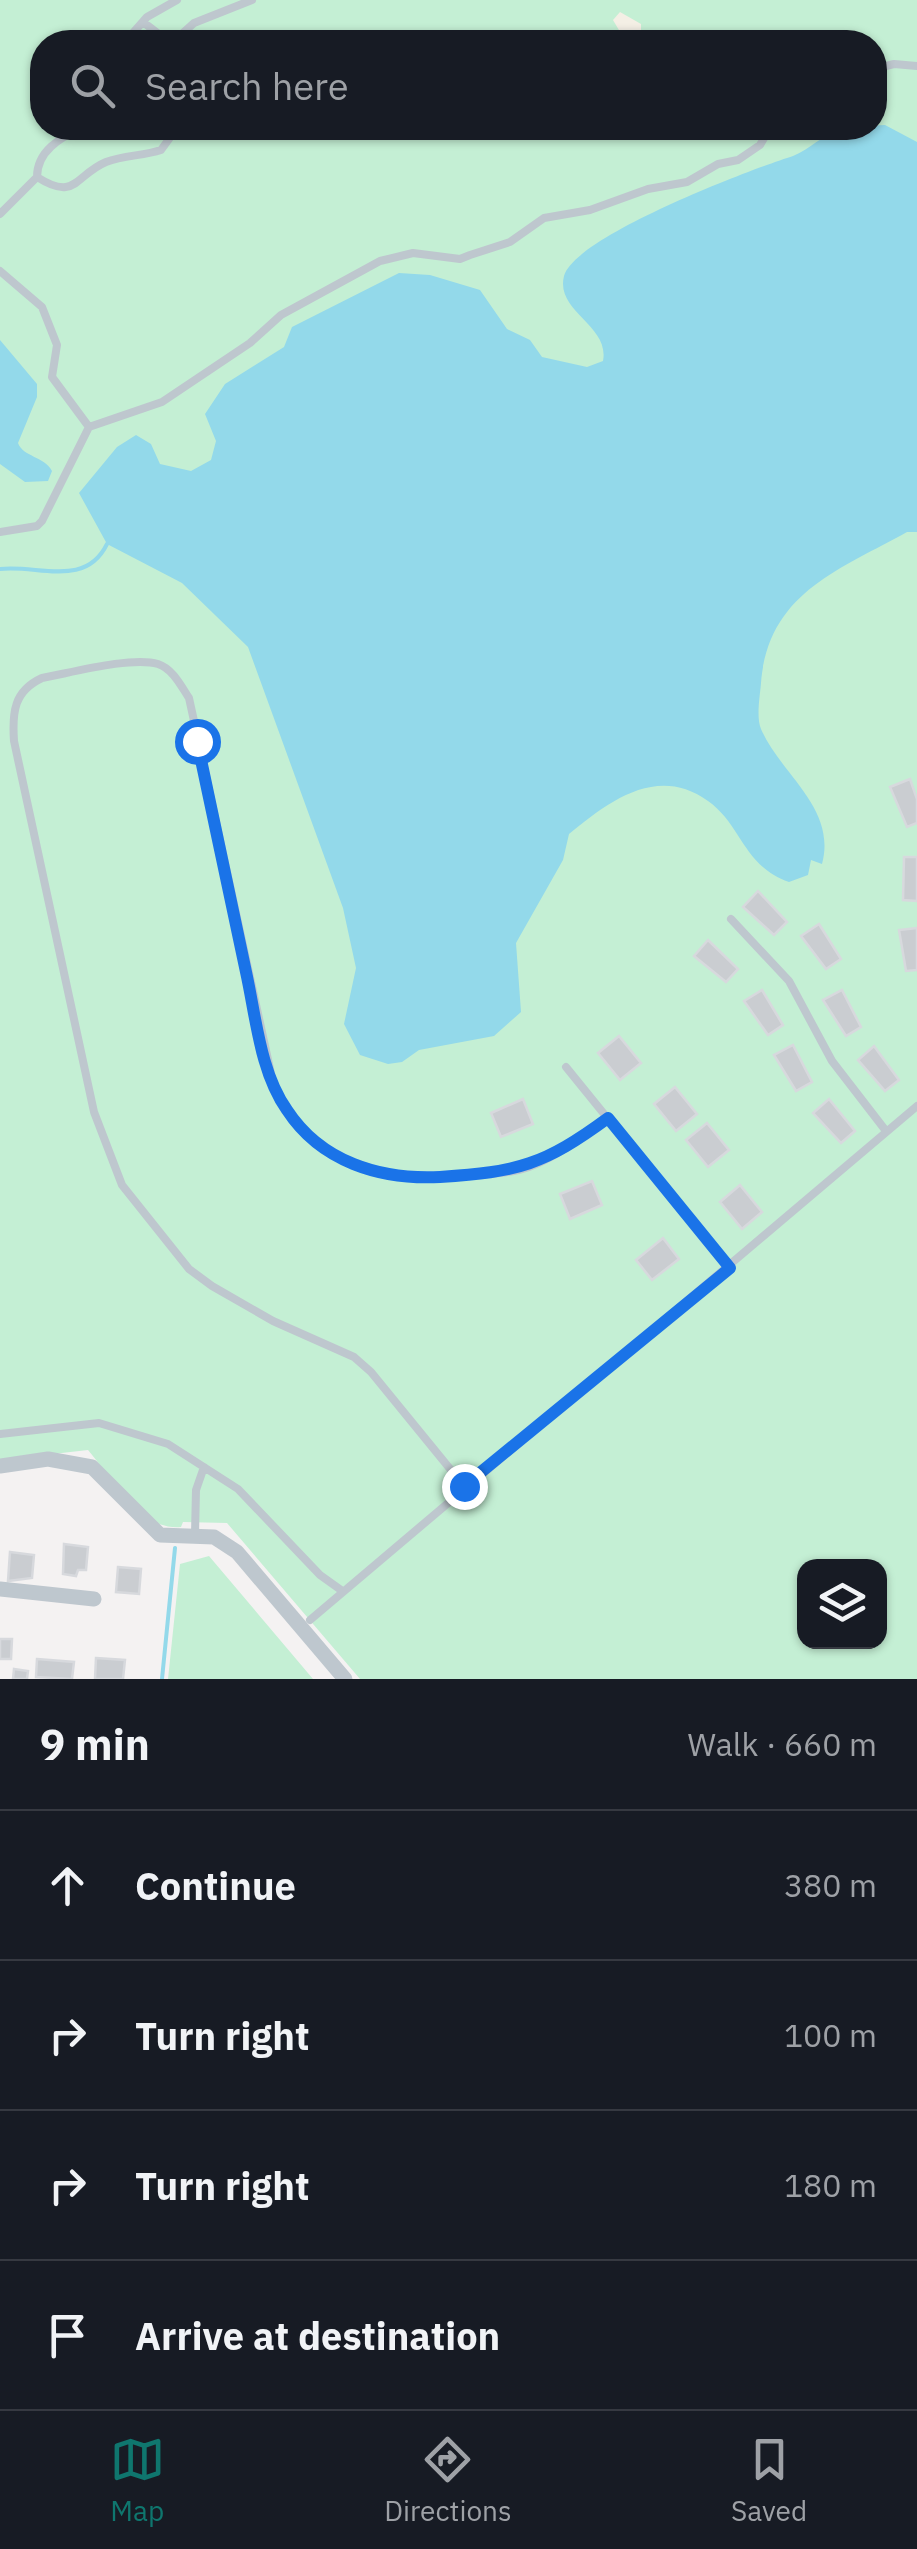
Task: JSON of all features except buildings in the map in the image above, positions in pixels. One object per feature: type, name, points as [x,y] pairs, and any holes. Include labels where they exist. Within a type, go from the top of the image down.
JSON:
[{"type":"street","points":[[0,1466],[48,1459],[92,1467],[160,1534],[214,1537],[237,1552],[344,1679]]},
{"type":"street","points":[[0,1590],[94,1599]]},
{"type":"lane","points":[[136,30],[177,0]]},
{"type":"lane","points":[[186,30],[252,0]]},
{"type":"lane","points":[[143,22],[154,30]]},
{"type":"lane","points":[[887,66],[917,66]]},
{"type":"lane","points":[[0,214],[37,177],[37,166],[47,150],[62,140]]},
{"type":"lane","points":[[37,177],[60,188],[72,188],[102,164],[161,150],[168,140]]},
{"type":"lane","points":[[0,532],[37,526],[42,521],[89,427],[162,402],[250,343],[281,315],[380,261],[412,253],[460,259],[470,256],[510,242],[544,218],[590,210],[634,193],[686,182],[718,164],[738,160],[763,140]]},
{"type":"lane","points":[[0,271],[42,307],[57,345],[52,377],[89,427]]},
{"type":"lane","points":[[464,1486],[354,1357],[273,1322],[212,1286],[180,1259],[122,1186],[94,1112],[14,741],[16,699],[26,685],[42,678],[144,662],[162,665],[176,676],[189,698],[274,1086],[287,1111],[333,1155],[381,1173],[415,1178],[527,1168],[565,1150],[608,1118]]},
{"type":"lane","points":[[731,920],[788,981],[832,1061],[886,1131]]},
{"type":"lane","points":[[566,1067],[730,1268]]},
{"type":"lane","points":[[310,1620],[917,1106]]},
{"type":"lane","points":[[0,1434],[99,1423],[168,1444],[238,1489],[320,1575],[341,1590]]},
{"type":"lane","points":[[195,1534],[196,1490],[204,1466]]},
{"type":"green space","points":[[0,0],[917,0],[917,1679],[360,1679],[227,1523],[183,1522],[181,1527],[166,1526],[128,1501],[88,1450],[0,1460]]},
{"type":"green space","points":[[209,1556],[313,1679],[168,1679],[180,1564]]},
{"type":"sand","points":[[620,12],[641,24],[641,30],[619,30],[613,20]]},
{"type":"water","points":[[887,126],[917,142],[917,532],[907,532],[833,573],[792,606],[766,652],[761,683],[761,729],[815,809],[825,844],[822,864],[811,860],[808,875],[789,882],[752,856],[729,822],[708,801],[689,790],[670,786],[634,792],[600,810],[569,834],[563,860],[516,943],[521,1012],[494,1036],[419,1050],[402,1062],[388,1064],[360,1055],[344,1024],[356,968],[343,908],[248,647],[182,583],[107,544],[79,493],[117,447],[136,435],[151,444],[160,464],[191,471],[211,460],[216,441],[205,414],[225,384],[284,347],[292,327],[399,273],[430,275],[480,290],[507,329],[530,340],[542,357],[587,367],[603,361],[599,338],[563,289],[564,276],[575,260],[599,242],[667,206],[793,156],[820,140],[887,140]]},
{"type":"water","points":[[0,340],[37,384],[37,397],[18,443],[52,471],[48,481],[25,482],[0,464]]},
{"type":"waterway","points":[[0,569],[73,570],[98,558],[107,544]]},
{"type":"waterway","points":[[162,1679],[175,1548]]},
{"type":"route","points":[[197,741],[264,1053],[287,1111],[308,1136],[349,1164],[381,1173],[415,1178],[470,1175],[527,1168],[565,1150],[608,1118],[730,1268],[464,1486]]}]
